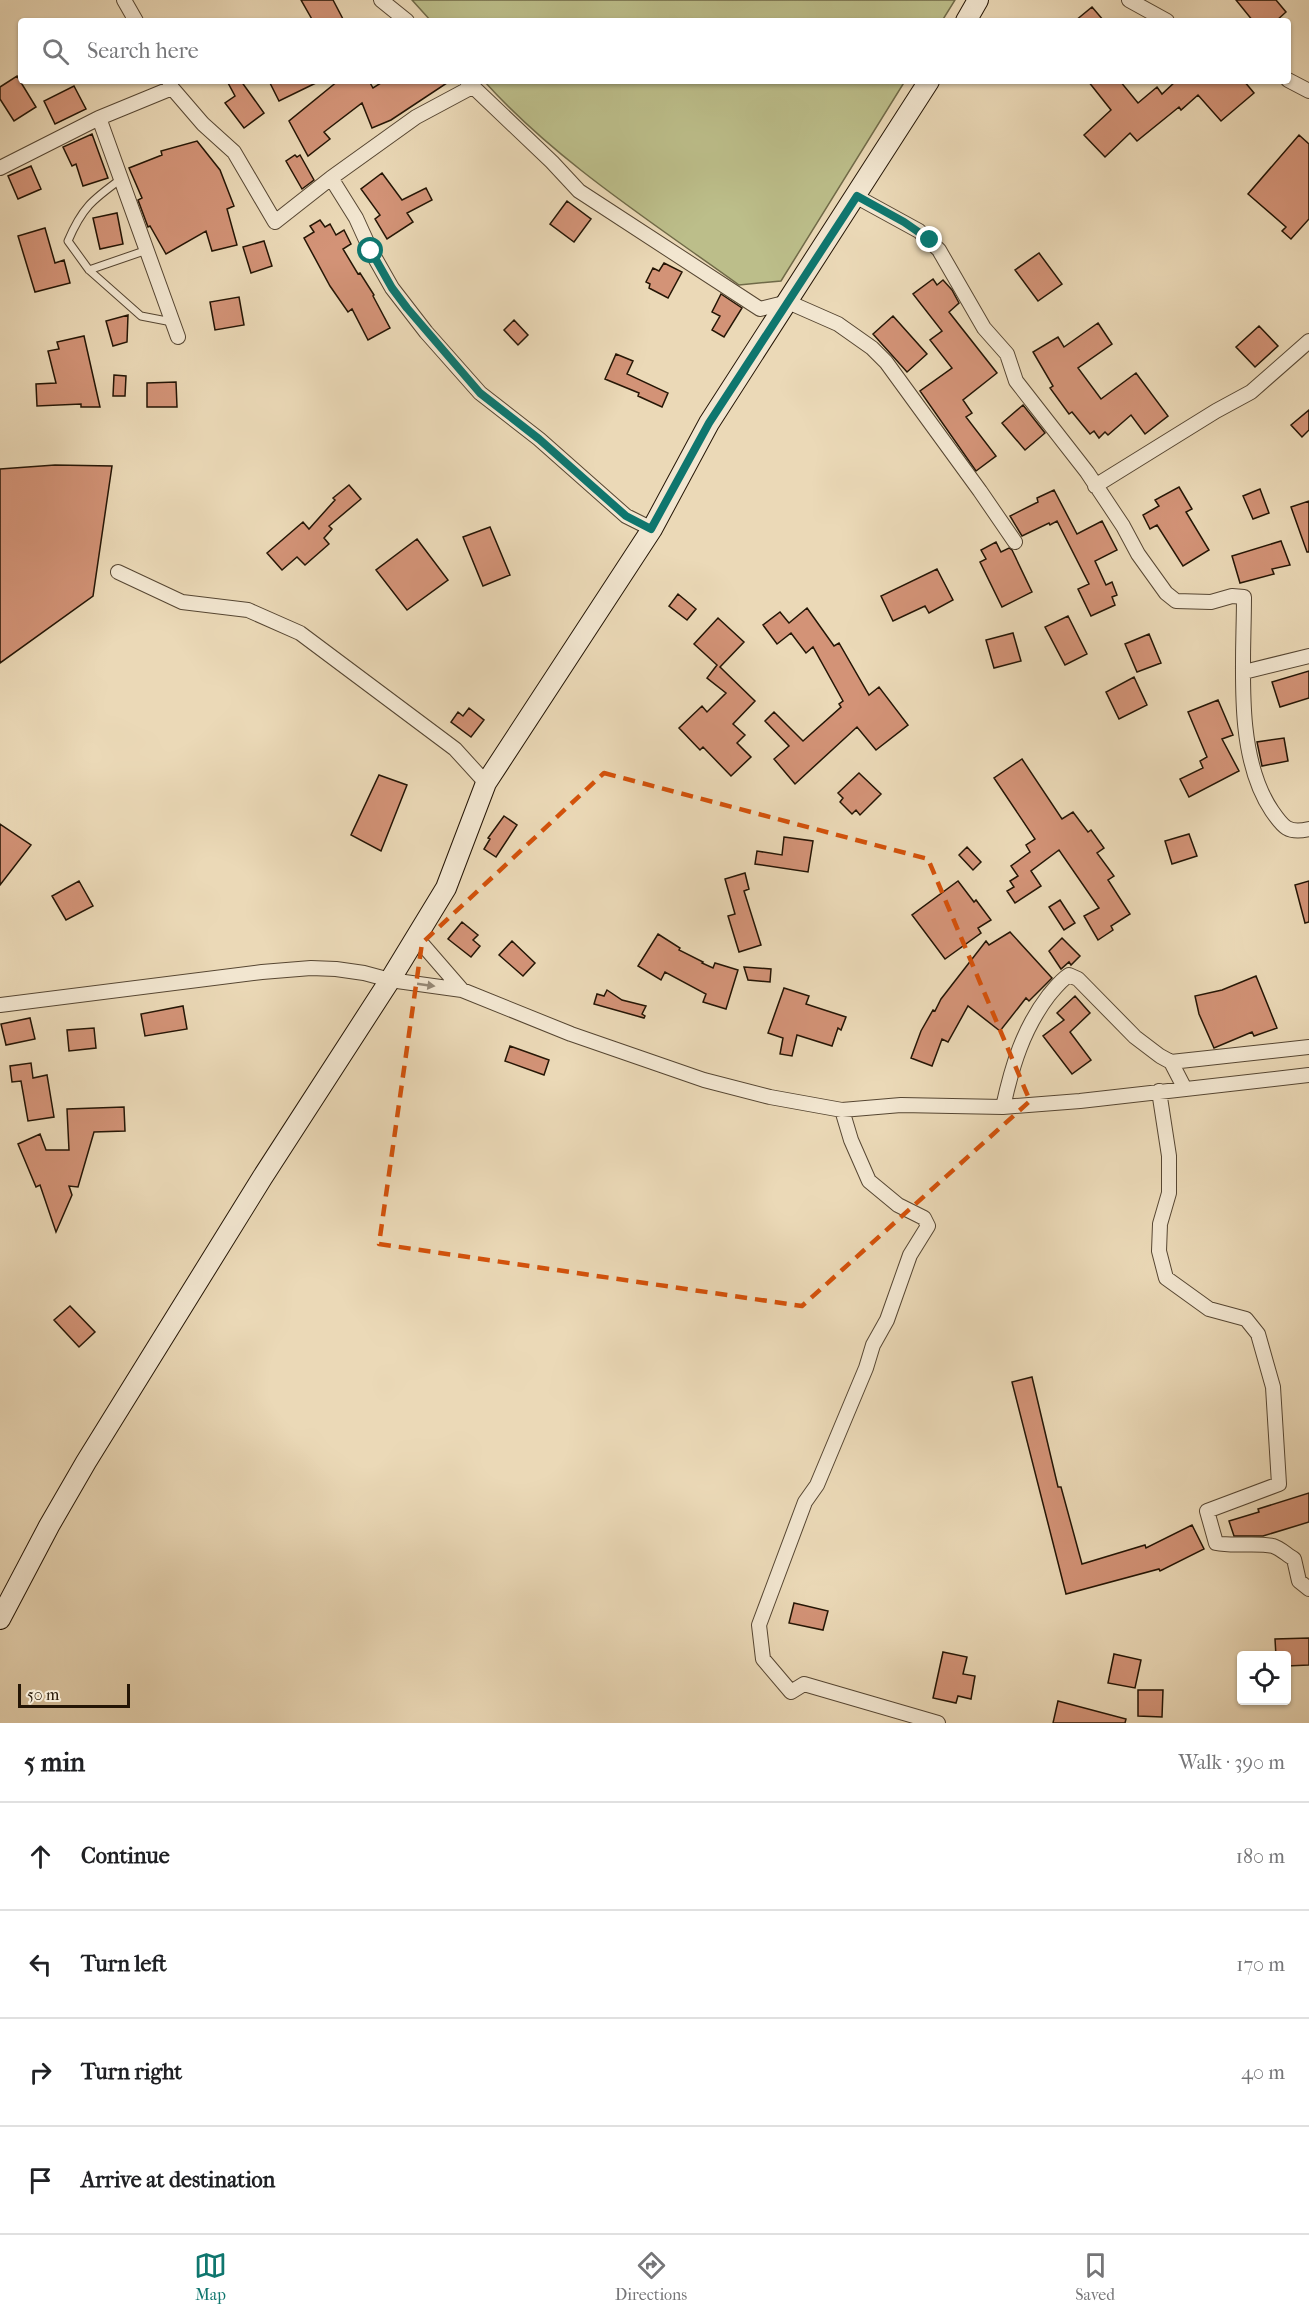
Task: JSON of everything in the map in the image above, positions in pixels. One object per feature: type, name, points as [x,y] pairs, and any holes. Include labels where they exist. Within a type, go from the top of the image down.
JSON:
[{"type":"main road","points":[[968,18],[978,0]]},
{"type":"main road","points":[[0,1619],[86,1462],[446,888],[486,783],[651,529],[709,423],[927,84]]},
{"type":"street","points":[[124,0],[134,18]]},
{"type":"street","points":[[381,0],[403,18]]},
{"type":"street","points":[[1129,0],[1162,18]]},
{"type":"street","points":[[1291,82],[1309,91]]},
{"type":"street","points":[[0,168],[170,85],[203,124],[234,152],[275,222],[331,178],[416,117],[469,84],[552,162],[579,191],[760,309],[788,302],[838,324],[872,348],[886,362],[1015,542]]},
{"type":"street","points":[[99,118],[178,337]]},
{"type":"street","points":[[331,178],[356,218],[392,288],[432,339],[480,393],[539,439],[626,516],[651,529]]},
{"type":"street","points":[[857,196],[919,231],[939,250],[980,323],[1007,354],[1016,381],[1095,486],[1123,526],[1155,579],[1176,601],[1211,602],[1232,596],[1244,597],[1245,735],[1254,774],[1266,802],[1283,827],[1294,831],[1309,829]]},
{"type":"street","points":[[1095,486],[1215,411],[1251,392],[1309,341]]},
{"type":"street","points":[[118,572],[182,602],[248,610],[300,633],[455,749],[486,783]]},
{"type":"street","points":[[1244,672],[1309,656]]},
{"type":"street","points":[[416,937],[462,990]]},
{"type":"street","points":[[0,1005],[310,968],[364,973],[390,980],[462,990],[612,1049],[704,1080],[770,1097],[842,1110],[901,1105],[1003,1107],[1080,1101],[1309,1075]]},
{"type":"street","points":[[1003,1107],[1015,1059],[1027,1030],[1037,1011],[1069,975],[1078,979],[1135,1037],[1171,1062],[1185,1089]]},
{"type":"street","points":[[1171,1062],[1309,1047]]},
{"type":"street","points":[[1159,1091],[1169,1156],[1169,1193],[1160,1224],[1159,1251],[1166,1278],[1209,1309],[1246,1319],[1258,1334],[1273,1387],[1279,1484],[1207,1511],[1216,1543],[1232,1546],[1247,1544],[1275,1547],[1293,1558],[1299,1581],[1309,1589]]},
{"type":"street","points":[[842,1110],[851,1140],[869,1181],[898,1205],[924,1218],[928,1226],[910,1255],[887,1320],[873,1345],[866,1368],[817,1485],[805,1502],[767,1600],[759,1625],[763,1659],[791,1692],[804,1684],[938,1723]]},
{"type":"lane","points":[[121,179],[93,199],[79,216],[68,241],[89,270],[141,316],[172,322]]},
{"type":"lane","points":[[89,270],[147,250]]},
{"type":"highlighted area","points":[[604,773],[928,859],[1030,1101],[802,1306],[379,1244],[422,943]]},
{"type":"green space","points":[[412,0],[955,0],[944,18],[428,18]]},
{"type":"green space","points":[[487,84],[903,84],[781,281],[739,285],[606,190],[542,138]]},
{"type":"building","points":[[301,0],[333,0],[342,18],[311,18]]},
{"type":"building","points":[[1236,0],[1276,0],[1286,12],[1279,18],[1251,18]]},
{"type":"building","points":[[1092,7],[1101,18],[1079,18]]},
{"type":"building","points":[[17,76],[18,84],[22,84],[36,107],[14,121],[0,99],[0,87]]},
{"type":"building","points":[[229,84],[243,84],[264,113],[244,128],[225,103],[235,96]]},
{"type":"building","points":[[270,84],[314,84],[279,101]]},
{"type":"building","points":[[334,84],[371,84],[373,88],[379,84],[445,84],[391,120],[372,128],[362,103],[324,132],[330,139],[308,156],[289,121]]},
{"type":"building","points":[[1090,84],[1122,84],[1138,103],[1157,87],[1162,94],[1173,84],[1246,84],[1254,93],[1221,121],[1198,95],[1181,110],[1179,107],[1137,141],[1130,133],[1105,157],[1084,135],[1111,110]]},
{"type":"building","points":[[74,86],[86,109],[55,124],[44,101]]},
{"type":"building","points":[[92,134],[108,178],[83,186],[76,164],[72,166],[63,147]]},
{"type":"building","points":[[1299,135],[1309,144],[1309,219],[1291,239],[1282,231],[1286,227],[1248,194]]},
{"type":"building","points":[[197,141],[220,170],[234,206],[227,209],[237,245],[212,251],[206,231],[166,254],[150,226],[148,227],[138,200],[142,198],[129,168],[162,155],[161,151]]},
{"type":"building","points":[[295,155],[297,157],[300,155],[314,180],[302,189],[286,161]]},
{"type":"building","points":[[31,166],[41,189],[18,199],[8,176]]},
{"type":"building","points":[[382,173],[402,200],[426,188],[432,200],[407,213],[413,222],[387,239],[375,219],[380,215],[361,189]]},
{"type":"building","points":[[567,201],[591,219],[574,242],[550,224]]},
{"type":"building","points":[[117,213],[123,244],[100,249],[93,218]]},
{"type":"building","points":[[320,220],[325,227],[330,224],[336,235],[344,230],[351,244],[343,249],[374,295],[390,328],[368,340],[352,309],[348,312],[330,286],[304,238],[314,232],[310,226]]},
{"type":"building","points":[[45,228],[55,263],[64,260],[70,283],[35,292],[18,236]]},
{"type":"building","points":[[264,241],[272,266],[251,273],[243,247]]},
{"type":"building","points":[[1039,253],[1062,284],[1038,301],[1015,270]]},
{"type":"building","points":[[664,263],[682,272],[668,298],[649,288],[650,284],[646,282],[653,268],[659,271]]},
{"type":"building","points":[[933,279],[937,285],[943,280],[952,290],[959,303],[949,312],[997,373],[963,400],[972,413],[966,417],[996,456],[976,471],[920,391],[952,368],[930,340],[942,331],[913,294]]},
{"type":"building","points":[[721,294],[742,308],[724,337],[712,330],[720,316],[712,312]]},
{"type":"building","points":[[239,297],[244,325],[215,330],[210,302]]},
{"type":"building","points":[[128,315],[127,342],[113,346],[106,321]]},
{"type":"building","points":[[893,316],[927,354],[907,372],[873,334]]},
{"type":"building","points":[[514,320],[528,335],[518,345],[504,330]]},
{"type":"building","points":[[1098,323],[1112,344],[1078,368],[1101,399],[1136,373],[1168,416],[1145,434],[1131,415],[1108,435],[1105,432],[1099,438],[1094,431],[1090,434],[1072,412],[1069,414],[1050,388],[1053,386],[1033,352],[1058,337],[1064,347]]},
{"type":"building","points":[[1259,326],[1278,346],[1255,367],[1236,347]]},
{"type":"building","points":[[84,336],[100,407],[81,407],[81,404],[37,406],[36,384],[56,383],[48,351],[59,349],[57,342]]},
{"type":"building","points":[[616,354],[633,361],[627,374],[668,393],[662,407],[638,396],[639,393],[605,379]]},
{"type":"building","points":[[114,375],[126,376],[125,396],[113,396]]},
{"type":"building","points":[[176,382],[177,407],[147,407],[147,383]]},
{"type":"building","points":[[1023,405],[1045,433],[1025,450],[1002,423]]},
{"type":"building","points":[[1309,410],[1309,430],[1302,437],[1291,425]]},
{"type":"building","points":[[55,465],[112,466],[93,596],[0,663],[0,469]]},
{"type":"building","points":[[349,485],[361,499],[329,526],[332,529],[324,538],[329,544],[305,565],[297,557],[282,570],[267,553],[303,522],[309,529],[335,500],[333,498]]},
{"type":"building","points":[[1179,487],[1192,509],[1186,512],[1209,550],[1183,566],[1157,525],[1150,529],[1143,515],[1159,506],[1155,500]]},
{"type":"building","points":[[1260,489],[1269,513],[1253,519],[1243,496]]},
{"type":"building","points":[[1054,490],[1077,534],[1102,521],[1117,550],[1095,561],[1106,585],[1112,582],[1117,595],[1112,597],[1115,605],[1091,616],[1078,589],[1089,584],[1057,521],[1022,536],[1010,516],[1038,502],[1037,498]]},
{"type":"building","points":[[1309,501],[1309,552],[1307,552],[1291,507]]},
{"type":"building","points":[[490,527],[510,575],[483,586],[463,537]]},
{"type":"building","points":[[417,539],[448,580],[407,610],[376,570]]},
{"type":"building","points":[[1281,541],[1290,565],[1272,569],[1274,574],[1240,583],[1232,556]]},
{"type":"building","points":[[996,542],[1001,552],[1009,548],[1012,550],[1032,592],[1002,607],[980,562],[986,559],[981,550]]},
{"type":"building","points":[[937,569],[953,600],[929,613],[925,606],[893,621],[881,596]]},
{"type":"building","points":[[678,594],[696,609],[687,620],[669,606]]},
{"type":"building","points":[[807,608],[834,646],[839,643],[869,695],[879,687],[908,725],[876,750],[857,727],[795,784],[774,759],[789,746],[765,721],[774,712],[803,741],[841,707],[839,704],[843,701],[813,647],[806,653],[791,633],[777,644],[763,625],[780,612],[789,623]]},
{"type":"building","points":[[1068,616],[1087,654],[1065,665],[1045,627]]},
{"type":"building","points":[[718,618],[744,642],[720,667],[755,701],[733,724],[745,735],[737,743],[751,757],[731,776],[703,747],[700,750],[679,728],[702,706],[707,712],[726,693],[707,678],[717,665],[694,644]]},
{"type":"building","points":[[1013,633],[1021,661],[994,668],[986,640]]},
{"type":"building","points":[[1149,634],[1161,663],[1137,672],[1125,644]]},
{"type":"building","points":[[1309,671],[1309,698],[1280,707],[1272,682]]},
{"type":"building","points":[[1134,677],[1147,705],[1119,719],[1106,692]]},
{"type":"building","points":[[1218,700],[1233,735],[1222,739],[1239,771],[1189,797],[1180,779],[1203,768],[1200,761],[1207,757],[1188,712]]},
{"type":"building","points":[[469,708],[484,720],[471,737],[451,722],[458,712],[463,716]]},
{"type":"building","points":[[1284,738],[1288,761],[1262,766],[1257,742]]},
{"type":"building","points":[[1022,759],[1062,819],[1073,812],[1088,832],[1091,830],[1104,848],[1097,853],[1114,876],[1108,880],[1130,914],[1111,926],[1113,930],[1098,940],[1084,916],[1099,908],[1059,850],[1031,871],[1041,886],[1015,903],[1007,891],[1014,887],[1010,881],[1018,876],[1011,866],[1030,852],[1026,845],[1035,839],[994,778]]},
{"type":"building","points":[[859,773],[881,794],[860,815],[856,810],[852,814],[840,802],[843,798],[838,793]]},
{"type":"building","points":[[379,775],[407,785],[381,851],[351,835]]},
{"type":"building","points":[[504,816],[517,825],[496,857],[484,849],[490,839],[488,838]]},
{"type":"building","points":[[0,824],[31,845],[0,885]]},
{"type":"building","points":[[1189,834],[1197,856],[1172,864],[1165,841]]},
{"type":"building","points":[[784,837],[813,841],[808,872],[755,864],[757,851],[782,855]]},
{"type":"building","points":[[967,847],[981,862],[973,870],[959,855]]},
{"type":"building","points":[[745,873],[749,889],[744,891],[761,945],[739,952],[728,916],[735,914],[725,879]]},
{"type":"building","points":[[79,881],[93,906],[66,920],[52,896]]},
{"type":"building","points":[[958,881],[991,920],[978,928],[981,933],[945,959],[912,915]]},
{"type":"building","points":[[1309,881],[1309,922],[1305,923],[1295,885]]},
{"type":"building","points":[[1060,900],[1075,923],[1064,930],[1049,907]]},
{"type":"building","points":[[462,922],[478,935],[473,940],[480,946],[471,957],[448,939]]},
{"type":"building","points":[[1010,932],[1052,978],[1029,1001],[1026,998],[1000,1031],[968,1006],[948,1042],[942,1039],[932,1066],[911,1058],[921,1031],[933,1010],[935,1011],[941,999],[986,941],[989,945]]},
{"type":"building","points":[[658,934],[680,948],[679,950],[713,968],[715,963],[738,970],[726,1009],[703,1002],[706,994],[665,972],[661,980],[638,966]]},
{"type":"building","points":[[1062,938],[1080,956],[1071,965],[1069,962],[1061,969],[1049,951]]},
{"type":"building","points":[[512,941],[535,963],[523,976],[499,955]]},
{"type":"building","points":[[744,967],[771,969],[770,982],[748,980]]},
{"type":"building","points":[[1256,976],[1277,1028],[1254,1036],[1252,1032],[1214,1048],[1199,1014],[1195,996],[1222,990]]},
{"type":"building","points":[[784,988],[809,996],[806,1004],[846,1017],[841,1030],[838,1028],[832,1046],[797,1035],[792,1056],[780,1054],[783,1038],[768,1033]]},
{"type":"building","points":[[607,990],[622,1000],[646,1006],[642,1014],[644,1018],[594,1004],[597,994],[604,996]]},
{"type":"building","points":[[1075,996],[1090,1013],[1070,1032],[1091,1060],[1072,1074],[1043,1036],[1064,1020],[1057,1013]]},
{"type":"building","points":[[183,1006],[187,1029],[145,1036],[141,1014]]},
{"type":"building","points":[[30,1018],[35,1039],[6,1045],[1,1024]]},
{"type":"building","points":[[94,1028],[96,1048],[69,1051],[67,1030]]},
{"type":"building","points":[[510,1046],[549,1060],[544,1075],[505,1061]]},
{"type":"building","points":[[31,1063],[33,1078],[47,1075],[54,1117],[28,1121],[21,1081],[12,1082],[10,1066]]},
{"type":"building","points":[[124,1107],[125,1131],[94,1132],[78,1187],[69,1186],[72,1195],[56,1232],[40,1185],[36,1187],[18,1144],[40,1134],[46,1150],[69,1150],[67,1109]]},
{"type":"building","points":[[70,1306],[95,1332],[79,1347],[54,1320]]},
{"type":"building","points":[[1032,1377],[1058,1487],[1061,1487],[1082,1564],[1145,1545],[1146,1548],[1192,1525],[1204,1549],[1160,1571],[1159,1569],[1066,1594],[1012,1382]]},
{"type":"building","points":[[1309,1493],[1309,1522],[1263,1536],[1234,1536],[1229,1521]]},
{"type":"building","points":[[794,1603],[828,1611],[823,1630],[789,1623]]},
{"type":"building","points":[[1309,1638],[1309,1665],[1291,1666],[1291,1651],[1276,1651],[1275,1639]]},
{"type":"building","points":[[943,1652],[967,1657],[963,1674],[975,1676],[971,1699],[958,1696],[956,1703],[933,1698]]},
{"type":"building","points":[[1114,1654],[1141,1660],[1135,1688],[1108,1683]]},
{"type":"building","points":[[1138,1690],[1163,1690],[1162,1717],[1138,1716]]},
{"type":"building","points":[[1058,1701],[1126,1719],[1125,1723],[1053,1723]]},
{"type":"route","points":[[371,251],[392,288],[407,308],[480,393],[507,416],[526,428],[626,516],[651,529],[709,423],[857,196],[919,231],[930,240]]}]
